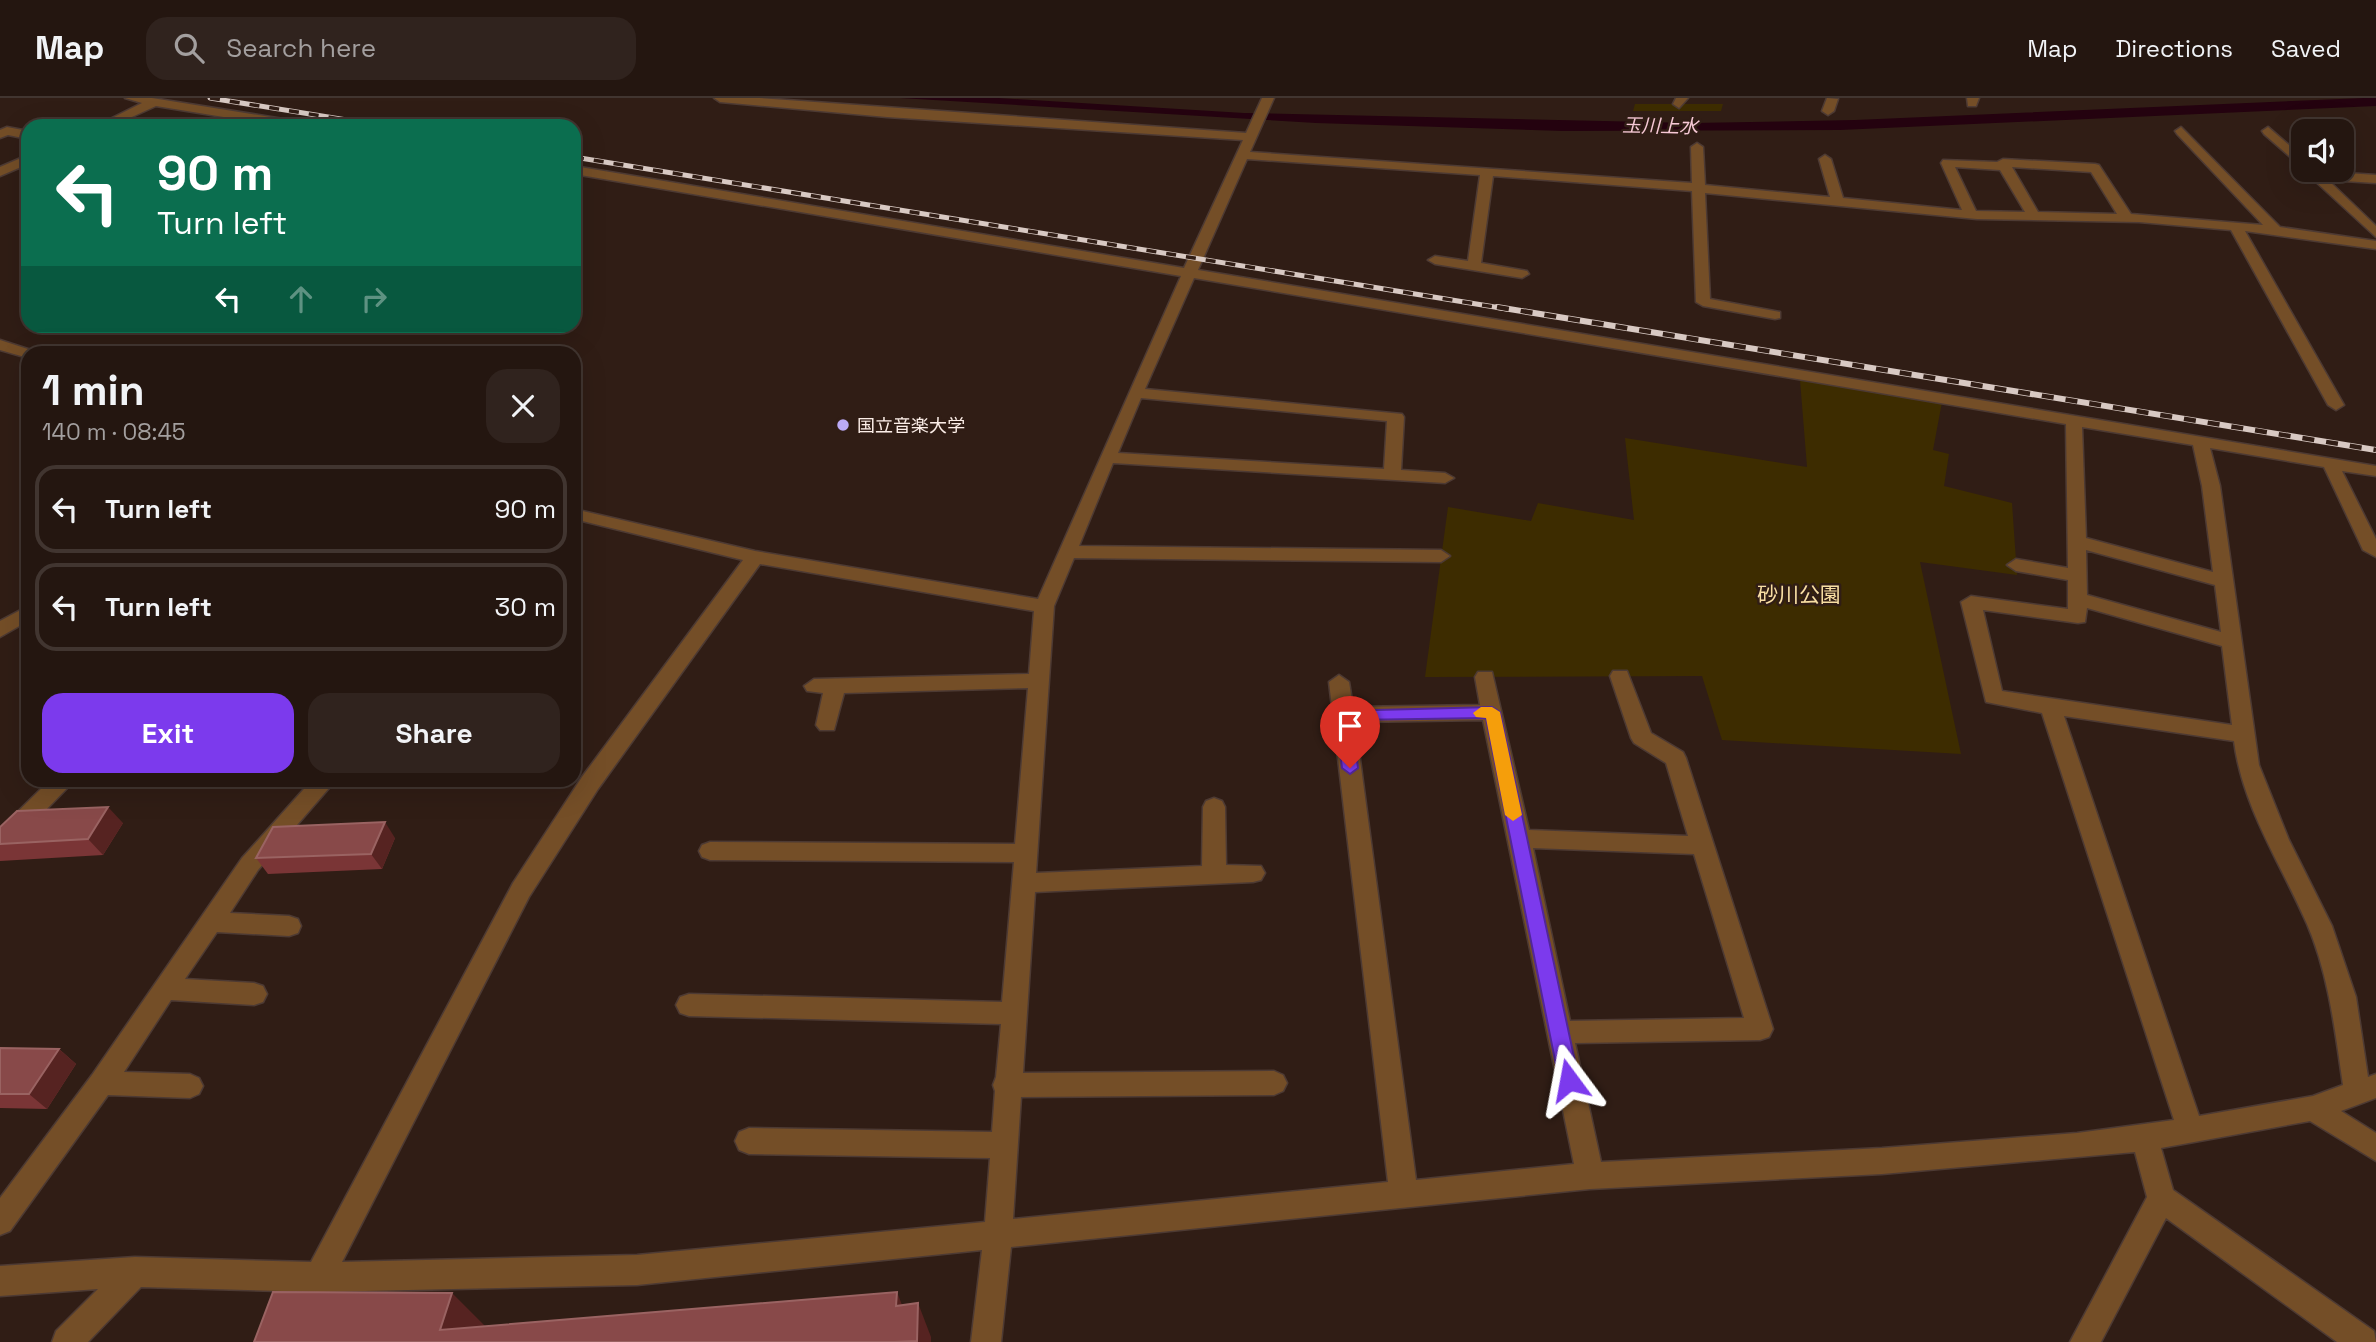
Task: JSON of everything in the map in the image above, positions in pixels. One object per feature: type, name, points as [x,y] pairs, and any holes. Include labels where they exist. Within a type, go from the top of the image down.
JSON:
[{"type":"street","points":[[131,98],[259,119]]},
{"type":"street","points":[[720,98],[887,113],[1255,124],[1487,172],[1698,188],[1971,214],[2127,218],[2276,230],[2376,245]]},
{"type":"street","points":[[117,119],[155,102]]},
{"type":"street","points":[[986,1342],[998,1235],[1006,1085],[1044,606],[1255,124]]},
{"type":"street","points":[[2,131],[21,134]]},
{"type":"street","points":[[2181,131],[2276,230]]},
{"type":"street","points":[[2268,131],[2291,153]]},
{"type":"street","points":[[1697,147],[1703,302],[1775,315]]},
{"type":"street","points":[[1825,159],[1838,202]]},
{"type":"street","points":[[0,172],[21,162]]},
{"type":"street","points":[[1971,214],[1947,163],[2005,166]]},
{"type":"street","points":[[2034,216],[2003,163],[2095,168],[2127,218]]},
{"type":"street","points":[[581,171],[2376,471]]},
{"type":"street","points":[[1474,266],[1487,172]]},
{"type":"street","points":[[2354,177],[2376,179]]},
{"type":"street","points":[[2322,182],[2376,233]]},
{"type":"street","points":[[2236,228],[2336,405]]},
{"type":"street","points":[[1435,260],[1522,274]]},
{"type":"street","points":[[0,345],[21,352]]},
{"type":"street","points":[[1135,393],[1396,416],[1392,474]]},
{"type":"street","points":[[2074,419],[2078,617],[1971,602],[1993,697],[2241,734]]},
{"type":"street","points":[[0,1280],[135,1272],[319,1277],[637,1269],[1590,1176],[1882,1161],[2145,1138],[2314,1108],[2366,1088],[2343,997],[2320,926],[2278,840],[2248,765],[2241,734],[2232,642],[2211,486],[2200,440]]},
{"type":"street","points":[[1108,458],[1445,478]]},
{"type":"street","points":[[2330,463],[2375,554]]},
{"type":"street","points":[[581,516],[755,557],[1044,606]]},
{"type":"street","points":[[2078,542],[2224,581]]},
{"type":"street","points":[[1068,552],[1441,556]]},
{"type":"street","points":[[319,1277],[522,890],[590,783],[755,557]]},
{"type":"street","points":[[2016,565],[2076,575]]},
{"type":"street","points":[[2077,599],[2232,642]]},
{"type":"street","points":[[0,630],[21,616]]},
{"type":"street","points":[[1558,1032],[1760,1029],[1675,758],[1642,738],[1620,676]]},
{"type":"street","points":[[1485,677],[1590,1176]]},
{"type":"street","points":[[814,686],[1038,681]]},
{"type":"street","points":[[1339,682],[1404,1196]]},
{"type":"street","points":[[827,725],[835,686]]},
{"type":"street","points":[[2050,707],[2190,1129]]},
{"type":"street","points":[[1343,715],[1492,712]]},
{"type":"street","points":[[0,843],[57,787]]},
{"type":"street","points":[[0,1221],[101,1083],[250,864],[319,787]]},
{"type":"street","points":[[1214,807],[1214,875]]},
{"type":"street","points":[[1518,839],[1702,845]]},
{"type":"street","points":[[710,851],[1024,853]]},
{"type":"street","points":[[1023,883],[1253,873]]},
{"type":"street","points":[[210,922],[289,926]]},
{"type":"street","points":[[165,989],[254,994]]},
{"type":"street","points":[[689,1005],[1013,1013]]},
{"type":"street","points":[[101,1083],[190,1086]]},
{"type":"street","points":[[1006,1085],[1274,1083]]},
{"type":"street","points":[[2314,1108],[2376,1148]]},
{"type":"street","points":[[2145,1138],[2161,1198],[2363,1342]]},
{"type":"street","points":[[749,1141],[1002,1146]]},
{"type":"street","points":[[2085,1342],[2161,1198]]},
{"type":"street","points":[[67,1342],[135,1272]]},
{"type":"green space","points":[[1635,104],[1723,104],[1721,111],[1633,111]]},
{"type":"green space","name":"砂川公園","points":[[1800,380],[1942,402],[1933,450],[1949,454],[1944,486],[2012,503],[2017,575],[1920,562],[1961,754],[1722,740],[1702,676],[1425,677],[1448,507],[1531,521],[1538,503],[1634,520],[1625,438],[1807,467]]},
{"type":"water","name":"玉川上水","points":[[900,98],[998,98],[1244,113],[1693,123],[1855,120],[2364,98],[2376,98],[2376,106],[1840,130],[1563,131],[1316,123]]},
{"type":"building","points":[[108,807],[88,839],[0,844],[0,827],[17,811]]},
{"type":"building","points":[[385,822],[371,854],[256,858],[273,827]]},
{"type":"building","points":[[0,1048],[59,1049],[29,1094],[0,1094]]},
{"type":"building","points":[[273,1292],[452,1293],[440,1330],[897,1292],[896,1306],[918,1303],[917,1341],[254,1342]]},
{"type":"railway","points":[[210,98],[340,119]]},
{"type":"railway","points":[[581,158],[1507,309]]},
{"type":"railway","points":[[1497,307],[2376,450]]},
{"type":"slow traffic","points":[[1481,713],[1492,712],[1513,815]]},
{"type":"place","name":"国立音楽大学","points":[[843,425]]},
{"type":"route","points":[[1350,768],[1343,715],[1492,712],[1569,1080]]}]
